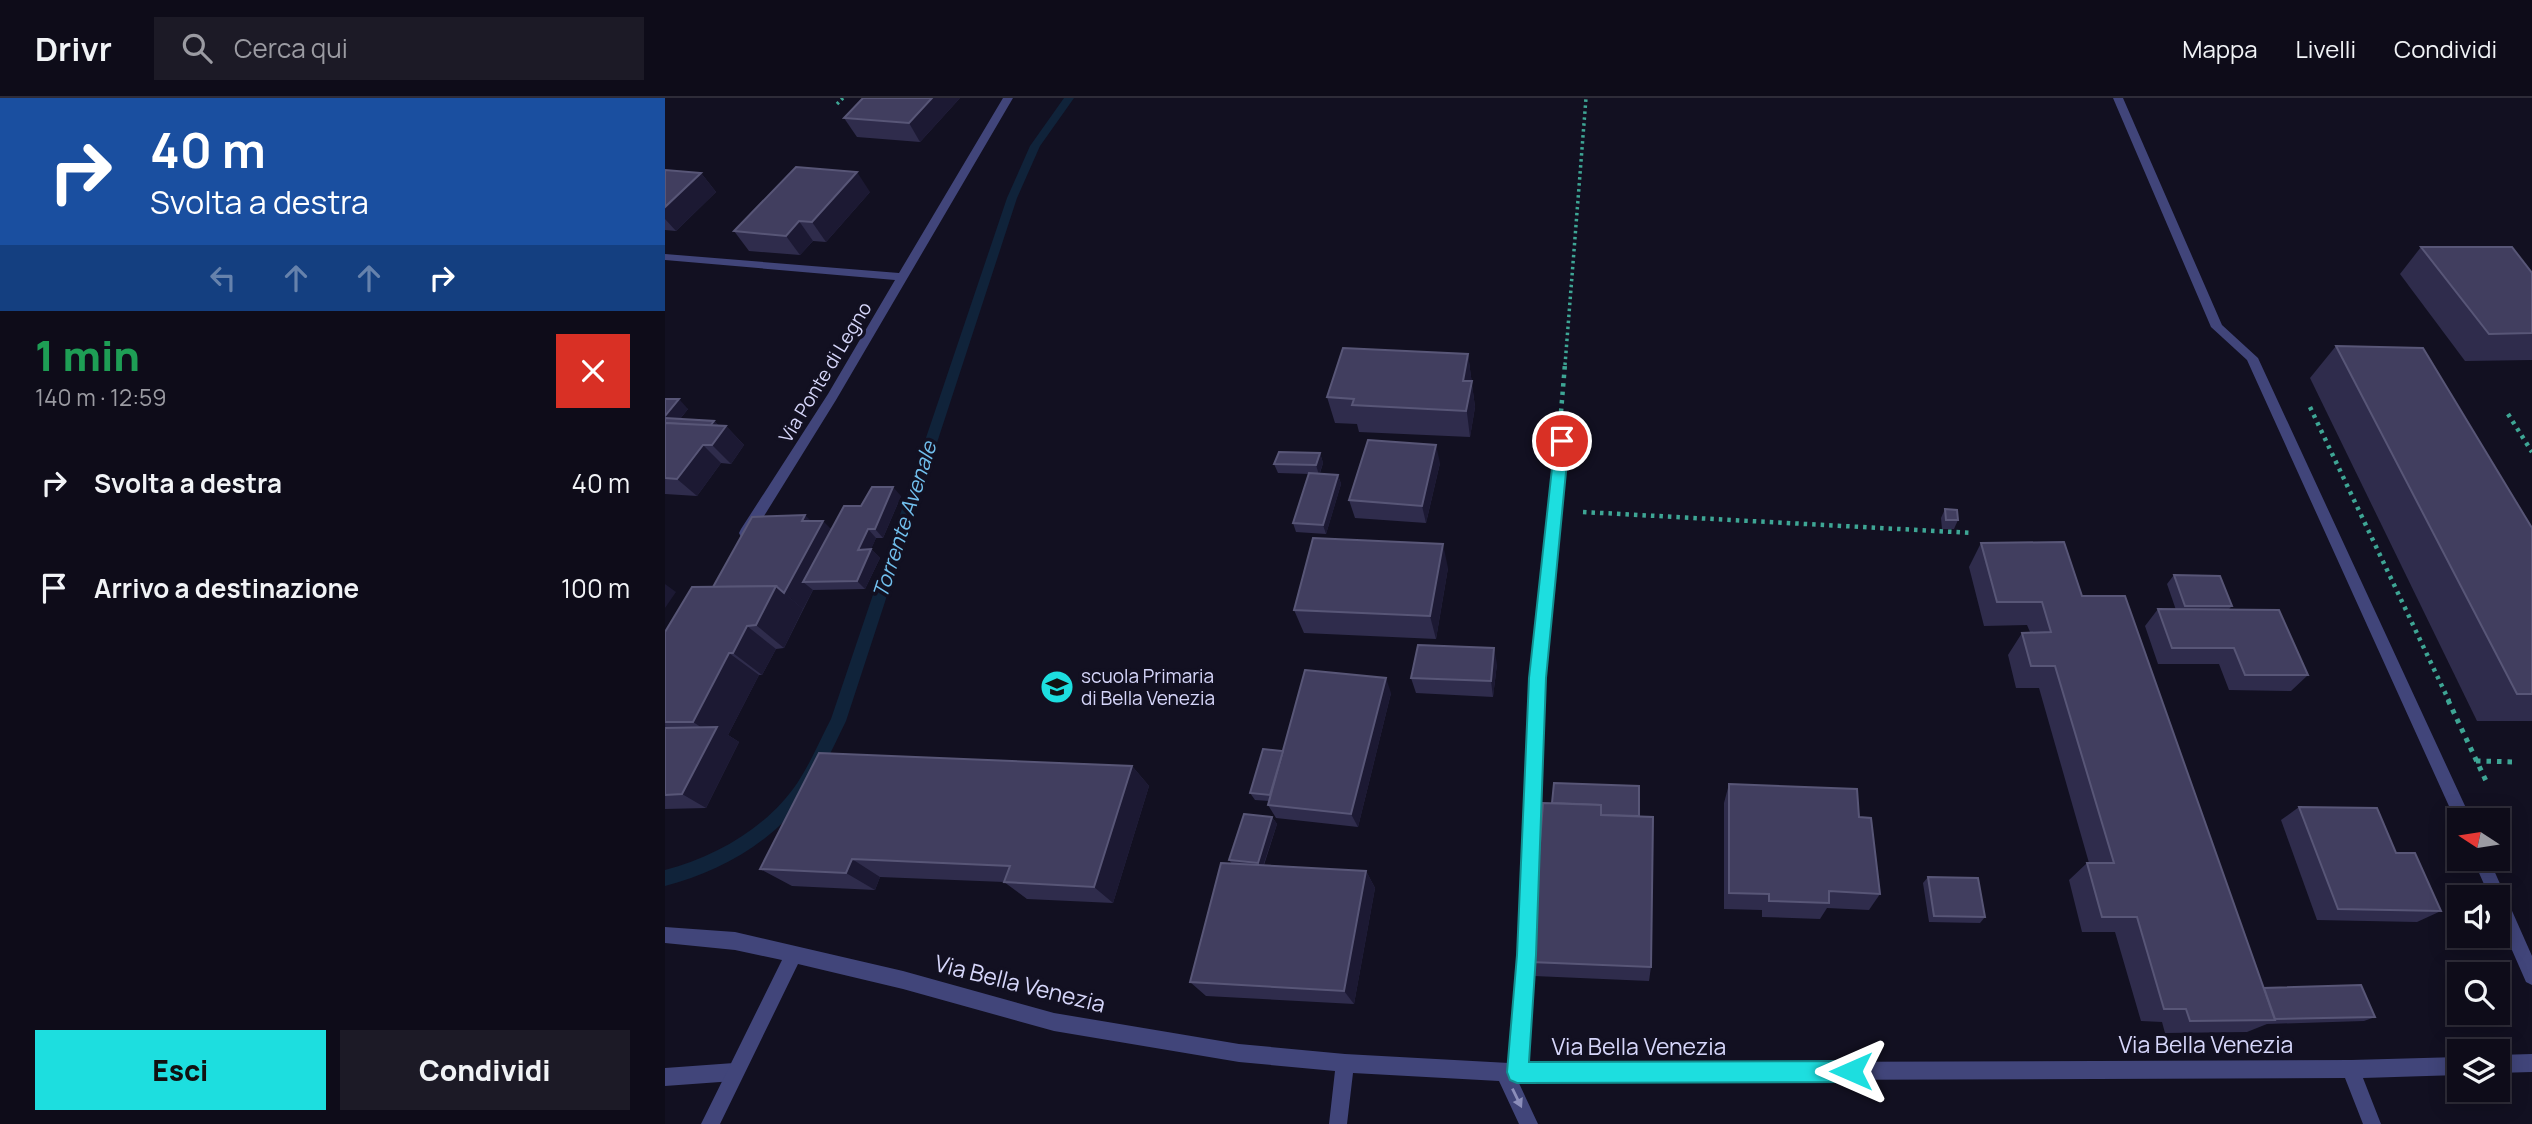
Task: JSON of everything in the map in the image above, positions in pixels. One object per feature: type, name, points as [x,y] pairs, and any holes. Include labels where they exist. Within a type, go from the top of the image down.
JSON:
[{"type":"street","name":"Via Ponte di Legno","points":[[738,546],[832,397],[1008,98]]},
{"type":"street","points":[[2118,98],[2217,327],[2252,358],[2458,808]]},
{"type":"street","points":[[665,257],[902,277]]},
{"type":"street","points":[[1529,1124],[1511,1072],[1527,955],[1537,678],[1562,441]]},
{"type":"street","points":[[2487,872],[2532,976]]},
{"type":"street","name":"Via Bella Venezia","points":[[665,935],[735,941],[794,954],[903,979],[1054,1022],[1239,1053],[1345,1063],[1511,1072],[2447,1066]]},
{"type":"street","points":[[710,1124],[794,954]]},
{"type":"street","points":[[1338,1124],[1345,1063]]},
{"type":"street","points":[[2510,1064],[2532,1063]]},
{"type":"street","points":[[2351,1069],[2372,1124]]},
{"type":"street","points":[[665,1077],[734,1072]]},
{"type":"path","points":[[837,104],[842,98]]},
{"type":"path","points":[[1562,441],[1561,402],[1586,98]]},
{"type":"path","points":[[2305,396],[2487,783]]},
{"type":"path","points":[[2508,414],[2532,452]]},
{"type":"path","points":[[1555,509],[1973,533]]},
{"type":"path","points":[[2476,761],[2517,762]]},
{"type":"building","points":[[863,98],[932,98],[909,123],[844,118]]},
{"type":"building","points":[[796,167],[857,172],[812,222],[799,221],[786,236],[734,231]]},
{"type":"building","points":[[665,170],[701,173],[665,207]]},
{"type":"building","points":[[2421,247],[2512,247],[2532,273],[2532,333],[2489,334]]},
{"type":"building","points":[[2336,346],[2423,348],[2532,528],[2532,694],[2517,694]]},
{"type":"building","points":[[1343,348],[1468,354],[1463,381],[1472,381],[1466,411],[1352,405],[1354,399],[1327,397]]},
{"type":"building","points":[[665,399],[679,399],[665,416]]},
{"type":"building","points":[[665,418],[714,421],[710,426],[665,423]]},
{"type":"building","points":[[665,423],[726,426],[712,445],[703,445],[677,479],[665,478]]},
{"type":"building","points":[[1368,440],[1436,445],[1422,506],[1349,500]]},
{"type":"building","points":[[1279,452],[1320,453],[1316,465],[1274,464]]},
{"type":"building","points":[[1309,473],[1338,475],[1323,525],[1293,523]]},
{"type":"building","points":[[872,487],[893,487],[875,529],[868,529],[858,550],[871,549],[857,581],[803,582],[844,506],[861,506]]},
{"type":"building","points":[[1945,509],[1957,510],[1958,520],[1946,520]]},
{"type":"building","points":[[805,515],[802,521],[823,521],[784,593],[776,586],[713,587],[752,517]]},
{"type":"building","points":[[1313,538],[1443,544],[1430,616],[1294,610]]},
{"type":"building","points":[[2064,542],[2082,596],[2125,596],[2275,1020],[2190,1021],[2186,1009],[2164,1009],[2137,917],[2102,917],[2087,863],[2114,863],[2055,666],[2031,666],[2022,633],[2051,632],[2042,602],[1997,602],[1981,543]]},
{"type":"building","points":[[2174,575],[2220,576],[2232,606],[2185,606]]},
{"type":"building","points":[[776,586],[756,625],[747,626],[733,653],[729,653],[693,722],[665,722],[665,632],[692,587]]},
{"type":"building","points":[[2158,609],[2279,610],[2308,675],[2245,675],[2234,648],[2172,648]]},
{"type":"building","points":[[1418,645],[1494,648],[1491,681],[1411,678]]},
{"type":"building","points":[[1305,670],[1386,678],[1351,814],[1268,805]]},
{"type":"building","points":[[717,727],[682,794],[665,795],[665,728]]},
{"type":"building","points":[[1263,749],[1283,751],[1270,795],[1250,793]]},
{"type":"building","points":[[819,753],[1132,766],[1094,887],[1004,882],[1010,866],[852,859],[846,873],[760,869]]},
{"type":"building","points":[[1554,783],[1639,786],[1639,816],[1601,815],[1601,805],[1552,803]]},
{"type":"building","points":[[1729,784],[1857,789],[1859,817],[1871,818],[1880,894],[1829,891],[1829,903],[1769,901],[1769,894],[1729,893]]},
{"type":"building","points":[[1543,803],[1601,805],[1601,815],[1653,817],[1651,967],[1531,962]]},
{"type":"building","points":[[2299,807],[2377,808],[2396,853],[2415,853],[2441,911],[2338,909]]},
{"type":"building","points":[[1244,814],[1272,817],[1258,863],[1229,860]]},
{"type":"building","points":[[1221,863],[1366,871],[1344,991],[1190,982]]},
{"type":"building","points":[[1928,877],[1978,878],[1985,917],[1934,916]]},
{"type":"building","points":[[2361,985],[2375,1017],[2275,1019],[2264,988]]},
{"type":"waterway","name":"Torrente Avenale","points":[[665,878],[702,867],[720,858],[769,825],[796,797],[819,760],[838,721],[1012,198],[1035,146],[1069,98]]},
{"type":"place","name":"scuola Primaria di Bella Venezia","points":[[1057,687]]},
{"type":"route","points":[[1562,441],[1537,678],[1527,955],[1517,1072],[1851,1071]]}]
